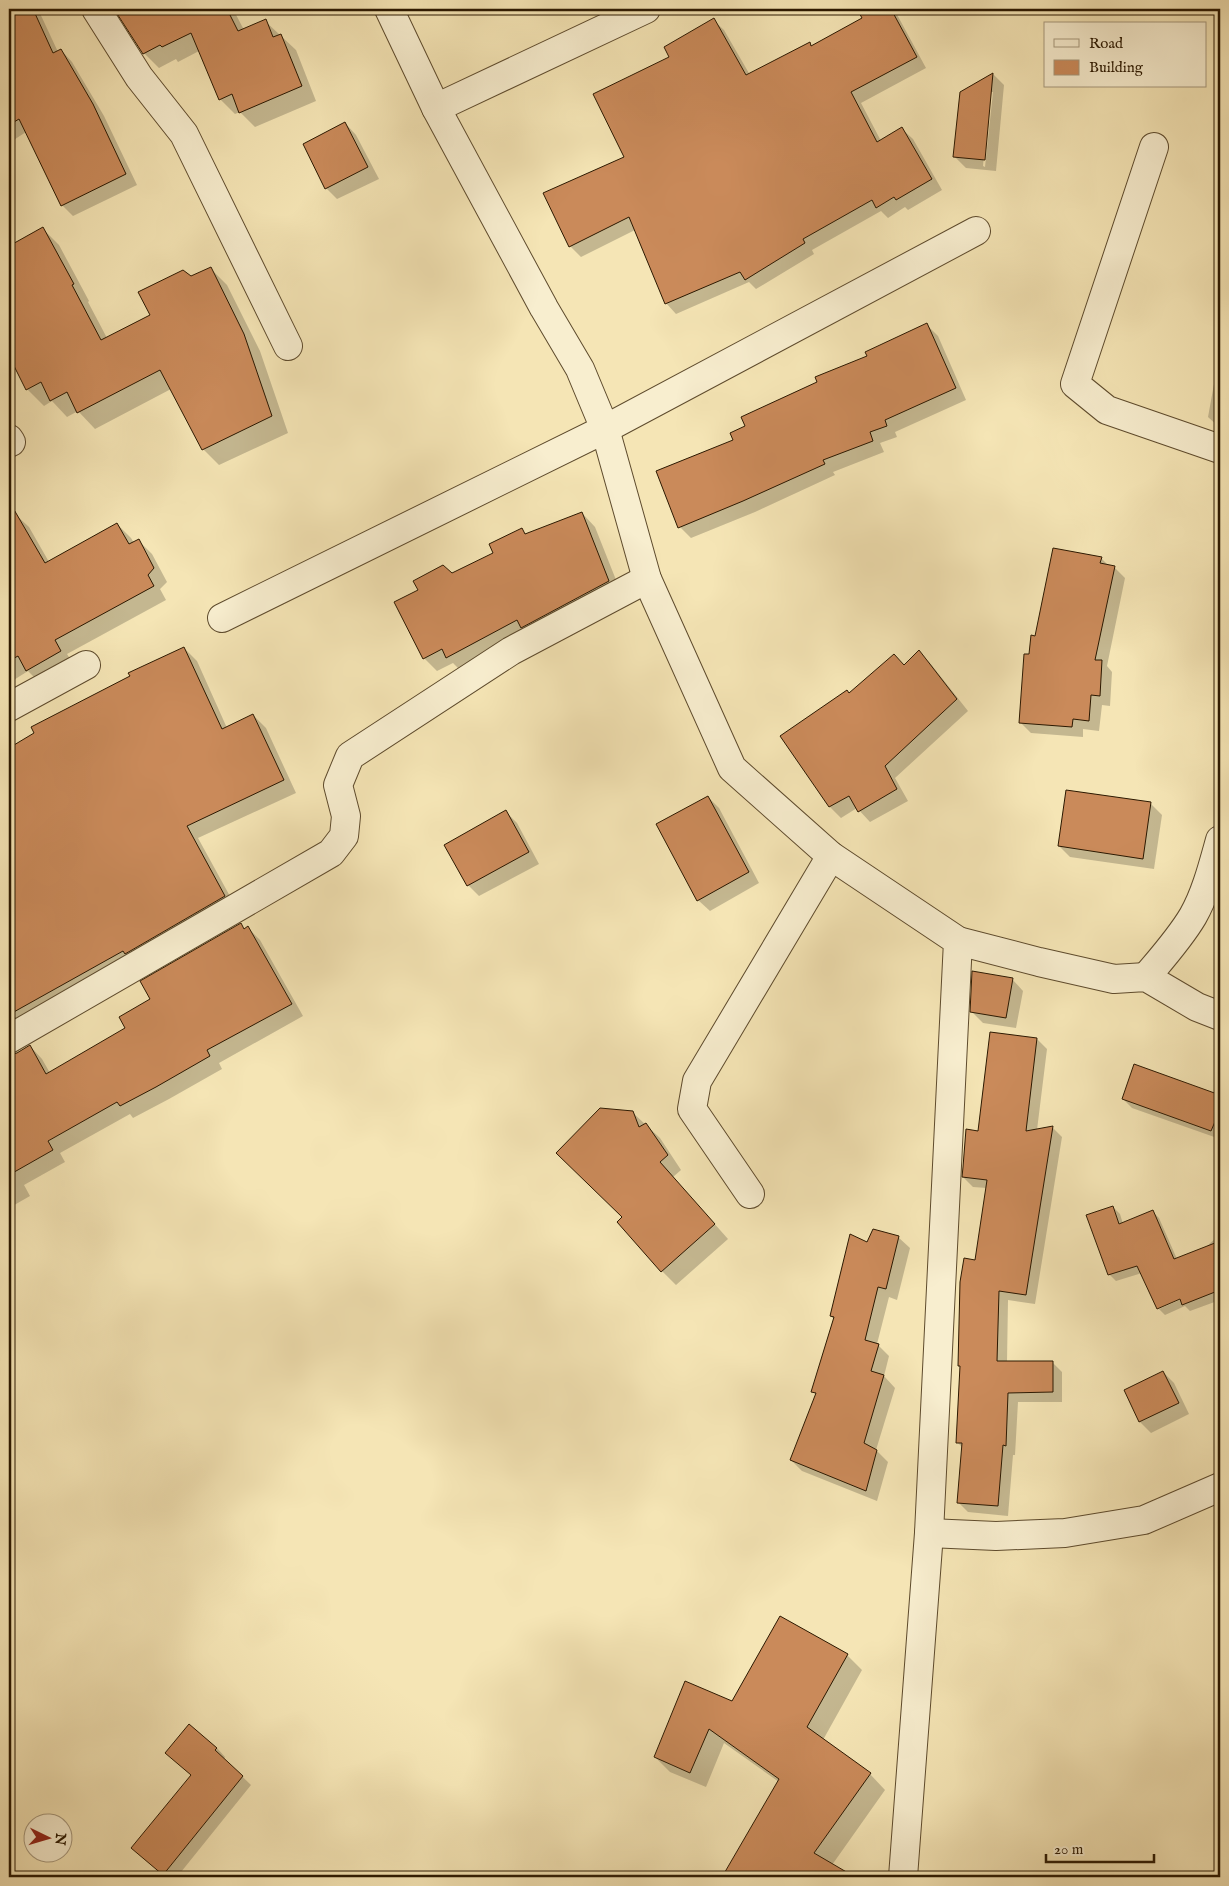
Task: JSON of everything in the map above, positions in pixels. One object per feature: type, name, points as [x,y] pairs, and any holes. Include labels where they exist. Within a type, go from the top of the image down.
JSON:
[{"type":"street","points":[[96,9],[138,77],[184,134],[288,346]]},
{"type":"street","points":[[389,9],[436,108],[544,308],[580,370],[605,429],[646,579],[732,768],[831,856],[958,942],[1114,979],[1146,977],[1197,1007],[1220,1016]]},
{"type":"street","points":[[436,108],[646,9]]},
{"type":"street","points":[[1154,147],[1075,384],[1107,410],[1220,449]]},
{"type":"street","points":[[222,618],[605,429],[976,231]]},
{"type":"street","points":[[9,1039],[331,853],[344,836],[346,816],[338,785],[350,756],[512,651],[646,579]]},
{"type":"street","points":[[9,708],[86,665]]},
{"type":"street","points":[[1146,977],[1193,916],[1210,876],[1220,840]]},
{"type":"street","points":[[750,1194],[692,1109],[696,1081],[831,856]]},
{"type":"street","points":[[902,1877],[929,1533],[958,942]]},
{"type":"street","points":[[929,1533],[996,1536],[1065,1533],[1144,1520],[1220,1487]]},
{"type":"building","points":[[9,9],[33,9],[53,53],[61,49],[93,104],[126,174],[61,206],[19,119],[9,125]]},
{"type":"building","points":[[114,9],[238,9],[229,13],[238,31],[266,19],[273,37],[281,34],[302,86],[239,113],[232,94],[219,100],[191,33],[143,54]]},
{"type":"building","points":[[857,9],[891,9],[917,57],[851,92],[877,142],[902,127],[932,179],[896,200],[894,197],[876,208],[872,200],[803,239],[805,243],[745,280],[740,272],[665,304],[629,217],[569,247],[543,193],[624,157],[593,94],[669,57],[664,47],[714,18],[746,75],[810,42],[811,46],[862,18]]},
{"type":"building","points":[[993,73],[985,160],[953,157],[960,92]]},
{"type":"building","points":[[345,122],[368,167],[325,189],[303,144]]},
{"type":"building","points":[[43,227],[74,284],[72,285],[101,340],[150,315],[138,292],[183,270],[191,276],[211,267],[244,334],[272,416],[202,450],[160,370],[77,413],[67,392],[50,401],[41,382],[26,390],[9,356],[9,246]]},
{"type":"building","points":[[927,323],[956,388],[885,420],[887,426],[870,432],[873,441],[823,460],[825,464],[678,528],[656,471],[733,440],[730,433],[745,426],[741,417],[817,382],[815,377],[867,356],[865,352]]},
{"type":"building","points":[[9,501],[45,563],[117,523],[129,544],[139,539],[154,568],[148,575],[154,586],[55,640],[61,651],[26,671],[18,656],[9,661]]},
{"type":"building","points":[[582,512],[609,581],[521,628],[517,620],[446,658],[442,649],[423,659],[394,602],[418,590],[413,581],[443,565],[452,573],[493,553],[489,544],[522,528],[525,534]]},
{"type":"building","points":[[1053,548],[1102,557],[1100,563],[1115,566],[1095,660],[1102,660],[1100,696],[1091,695],[1089,721],[1073,719],[1072,727],[1019,723],[1024,654],[1029,654],[1031,635],[1035,636]]},
{"type":"building","points":[[184,647],[222,729],[253,714],[284,780],[187,826],[225,896],[125,954],[123,951],[12,1013],[15,1018],[9,1021],[9,748],[34,733],[31,727],[130,676],[128,673]]},
{"type":"building","points":[[919,650],[957,699],[885,766],[897,789],[858,812],[849,796],[829,807],[780,736],[847,690],[849,693],[894,654],[904,665]]},
{"type":"building","points":[[1066,790],[1151,802],[1143,859],[1058,846]]},
{"type":"building","points":[[708,796],[749,872],[697,901],[656,824]]},
{"type":"building","points":[[506,810],[529,852],[467,886],[444,845]]},
{"type":"building","points":[[241,923],[244,929],[248,926],[292,1004],[207,1050],[210,1056],[156,1087],[120,1106],[117,1102],[48,1141],[53,1150],[9,1175],[9,1055],[17,1053],[30,1045],[46,1074],[125,1028],[119,1017],[150,999],[140,981]]},
{"type":"building","points":[[972,971],[1013,978],[1006,1018],[970,1012]]},
{"type":"building","points":[[990,1032],[1037,1038],[1026,1131],[1053,1126],[1026,1295],[999,1291],[997,1361],[1053,1361],[1053,1392],[1008,1393],[1006,1446],[1003,1445],[998,1506],[957,1503],[962,1443],[956,1443],[960,1366],[958,1366],[960,1282],[964,1258],[975,1260],[987,1180],[962,1177],[966,1129],[978,1131]]},
{"type":"building","points":[[1134,1064],[1220,1095],[1220,1110],[1211,1131],[1122,1099]]},
{"type":"building","points":[[600,1108],[633,1111],[639,1127],[646,1123],[668,1155],[660,1162],[715,1224],[661,1272],[617,1222],[622,1217],[556,1153]]},
{"type":"building","points":[[1113,1206],[1119,1224],[1153,1210],[1174,1259],[1220,1241],[1220,1290],[1182,1305],[1180,1299],[1157,1309],[1137,1266],[1108,1275],[1086,1215]]},
{"type":"building","points":[[873,1229],[899,1236],[886,1289],[878,1287],[865,1340],[879,1344],[871,1371],[884,1375],[864,1443],[877,1450],[866,1491],[790,1460],[816,1393],[811,1392],[834,1317],[830,1316],[850,1234],[867,1242]]},
{"type":"building","points":[[1163,1371],[1179,1403],[1139,1422],[1124,1390]]},
{"type":"building","points":[[780,1616],[848,1654],[807,1727],[871,1773],[814,1853],[855,1877],[722,1877],[779,1779],[709,1729],[690,1773],[654,1757],[685,1681],[732,1701]]},
{"type":"building","points":[[189,1724],[217,1748],[215,1750],[243,1776],[163,1875],[131,1848],[191,1775],[165,1753]]}]
